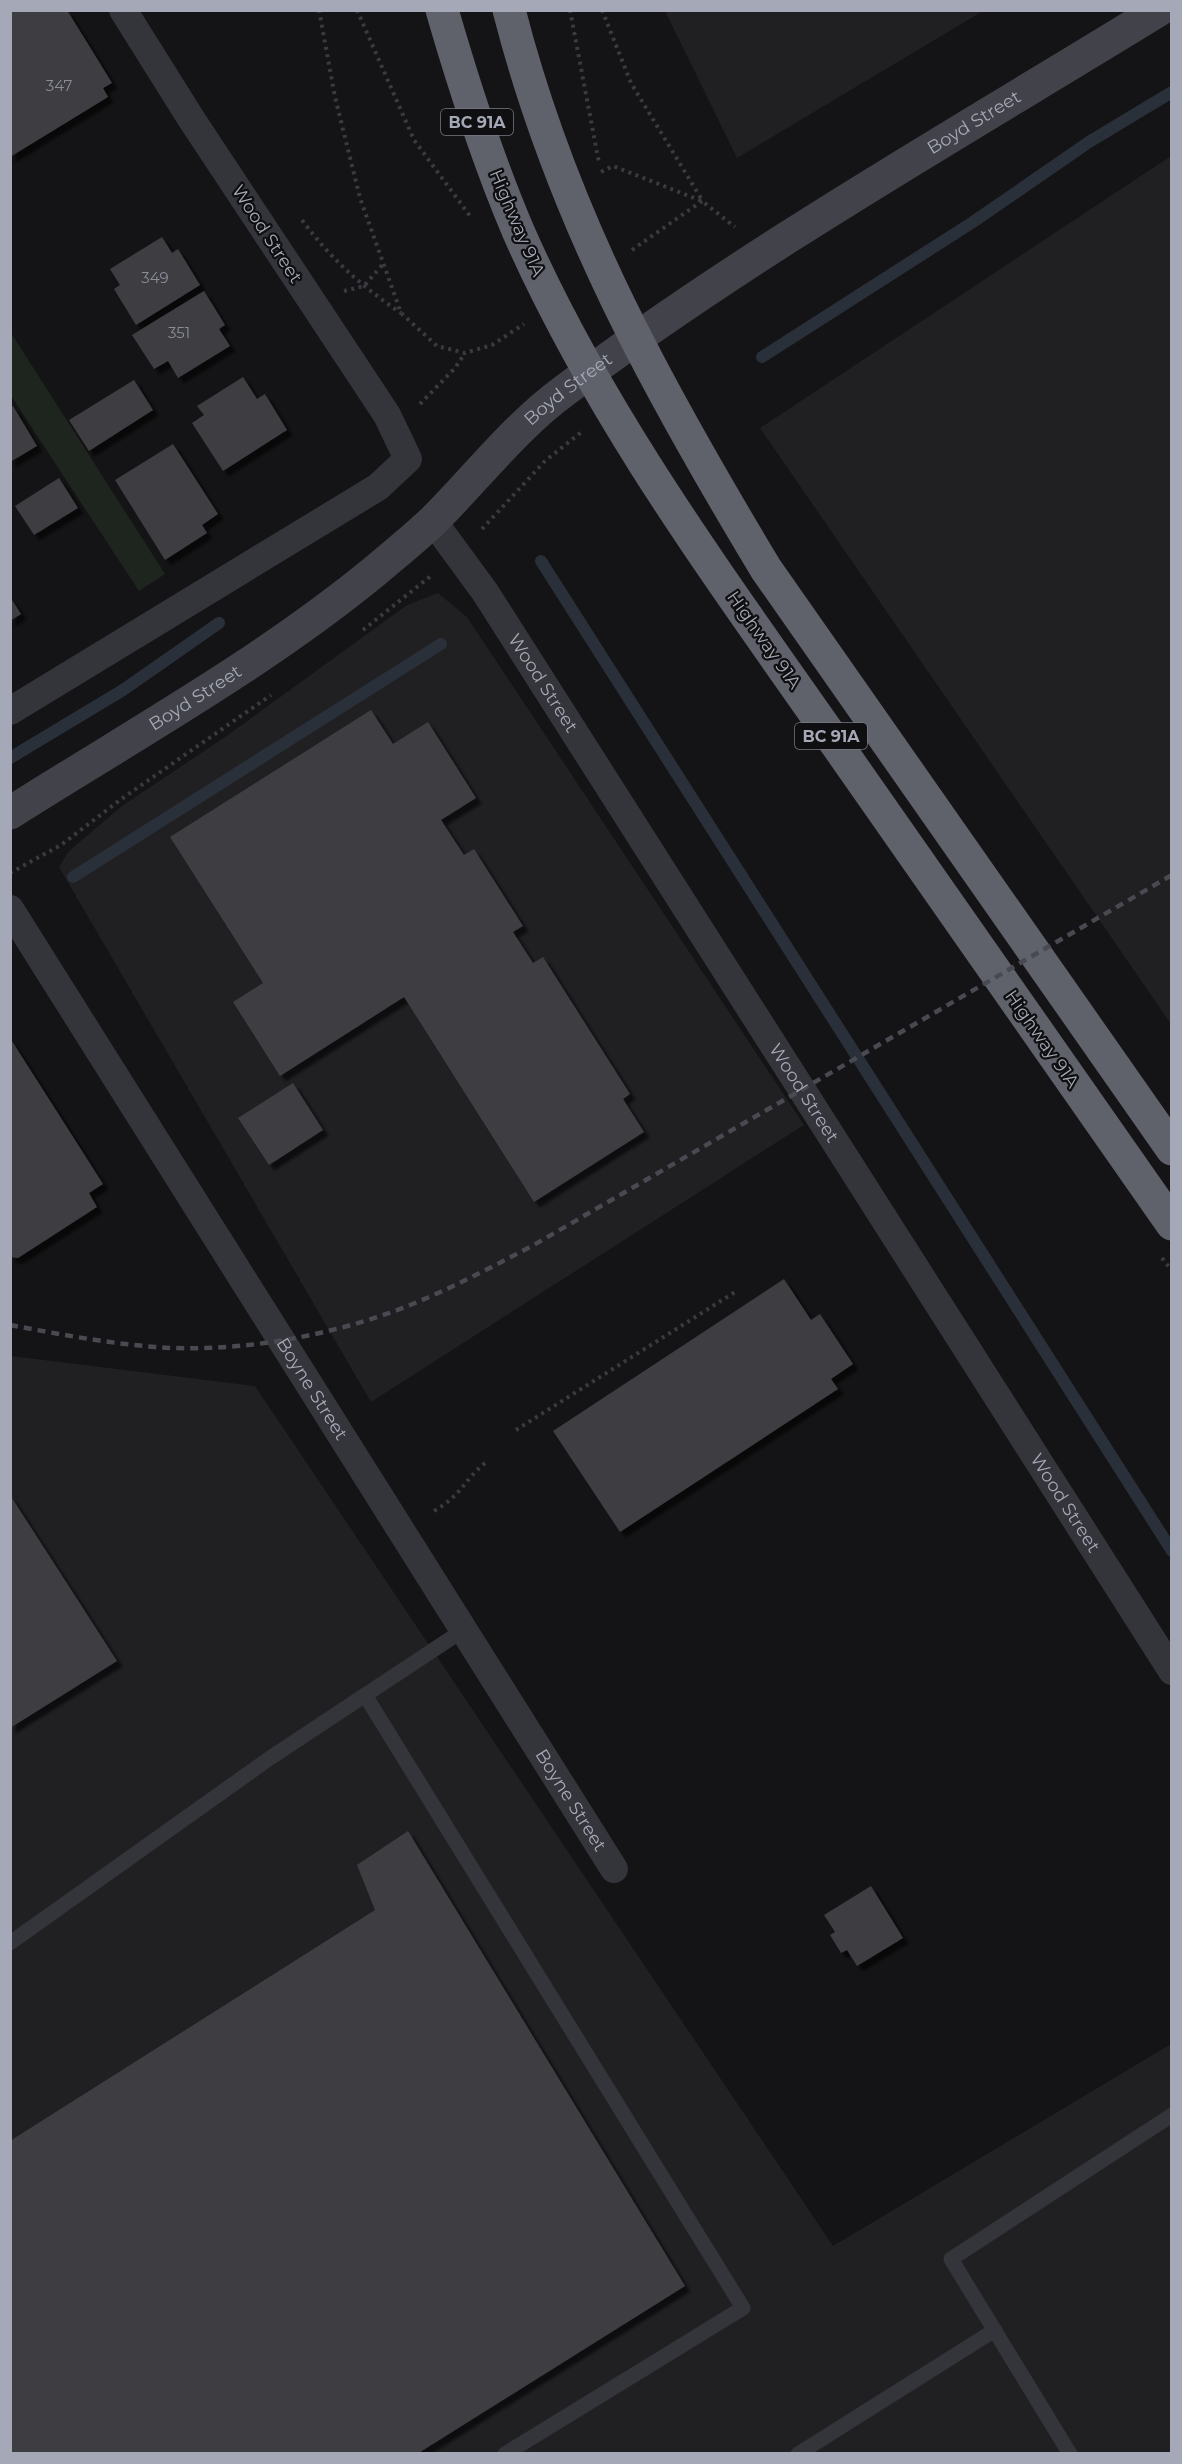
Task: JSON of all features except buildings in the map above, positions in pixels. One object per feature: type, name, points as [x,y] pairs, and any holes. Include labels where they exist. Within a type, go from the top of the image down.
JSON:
[{"type":"highway","name":"Highway 91A","points":[[442,10],[484,143],[519,232],[602,394],[645,466],[738,604],[1172,1224]]},
{"type":"highway","name":"BC 91A","points":[[509,10],[522,60],[570,200],[624,320],[656,381],[766,569],[1172,1149]]},
{"type":"main road","name":"Boyd Street","points":[[10,813],[315,617],[375,571],[433,521],[502,448],[561,393],[653,327],[757,258],[1159,10]]},
{"type":"street","name":"Wood Street","points":[[123,10],[387,415],[408,459]]},
{"type":"street","points":[[10,711],[378,487],[408,459]]},
{"type":"street","name":"Wood Street","points":[[433,521],[485,592],[1172,1671]]},
{"type":"street","name":"Boyne Street","points":[[10,909],[614,1869]]},
{"type":"lane","points":[[10,1943],[270,1758],[465,1629]]},
{"type":"lane","points":[[365,1695],[743,2308],[505,2454]]},
{"type":"lane","points":[[1070,2454],[951,2259],[1172,2115]]},
{"type":"lane","points":[[798,2454],[995,2330]]},
{"type":"path","points":[[319,10],[335,97],[360,198],[401,313]]},
{"type":"path","points":[[357,10],[414,140],[474,221]]},
{"type":"path","points":[[570,10],[601,180]]},
{"type":"path","points":[[602,10],[631,83],[702,201]]},
{"type":"path","points":[[601,172],[613,166],[702,201],[737,229]]},
{"type":"path","points":[[297,213],[327,253],[363,286],[401,313],[437,346],[465,352],[456,368],[419,404],[408,426],[408,459]]},
{"type":"path","points":[[305,292],[350,291],[363,286],[383,264]]},
{"type":"path","points":[[490,521],[545,461],[591,424]]},
{"type":"path","points":[[360,633],[422,585]]},
{"type":"path","points":[[10,873],[61,845],[120,800],[279,690]]},
{"type":"path","points":[[516,1430],[735,1292]]},
{"type":"path","points":[[434,1511],[453,1501],[472,1473],[484,1463]]},
{"type":"shaded area","points":[[665,11],[983,11],[737,158]]},
{"type":"shaded area","points":[[1171,156],[1171,1024],[760,428]]},
{"type":"shaded area","points":[[11,333],[165,574],[139,591],[11,396]]},
{"type":"shaded area","points":[[438,593],[467,617],[804,1125],[371,1402],[59,867],[69,851],[122,806],[228,735],[407,605]]},
{"type":"shaded area","points":[[11,1356],[255,1386],[833,2246],[1171,2044],[1171,2453],[11,2454]]},
{"type":"waterway","points":[[762,357],[973,222],[1089,142],[1172,92]]},
{"type":"waterway","points":[[541,561],[1172,1551]]},
{"type":"waterway","points":[[10,758],[123,690],[219,623]]},
{"type":"waterway","points":[[73,877],[441,644]]},
{"type":"railway","points":[[10,1325],[137,1345],[214,1348],[275,1342],[305,1336],[392,1312],[463,1281],[532,1246],[1172,875]]}]
